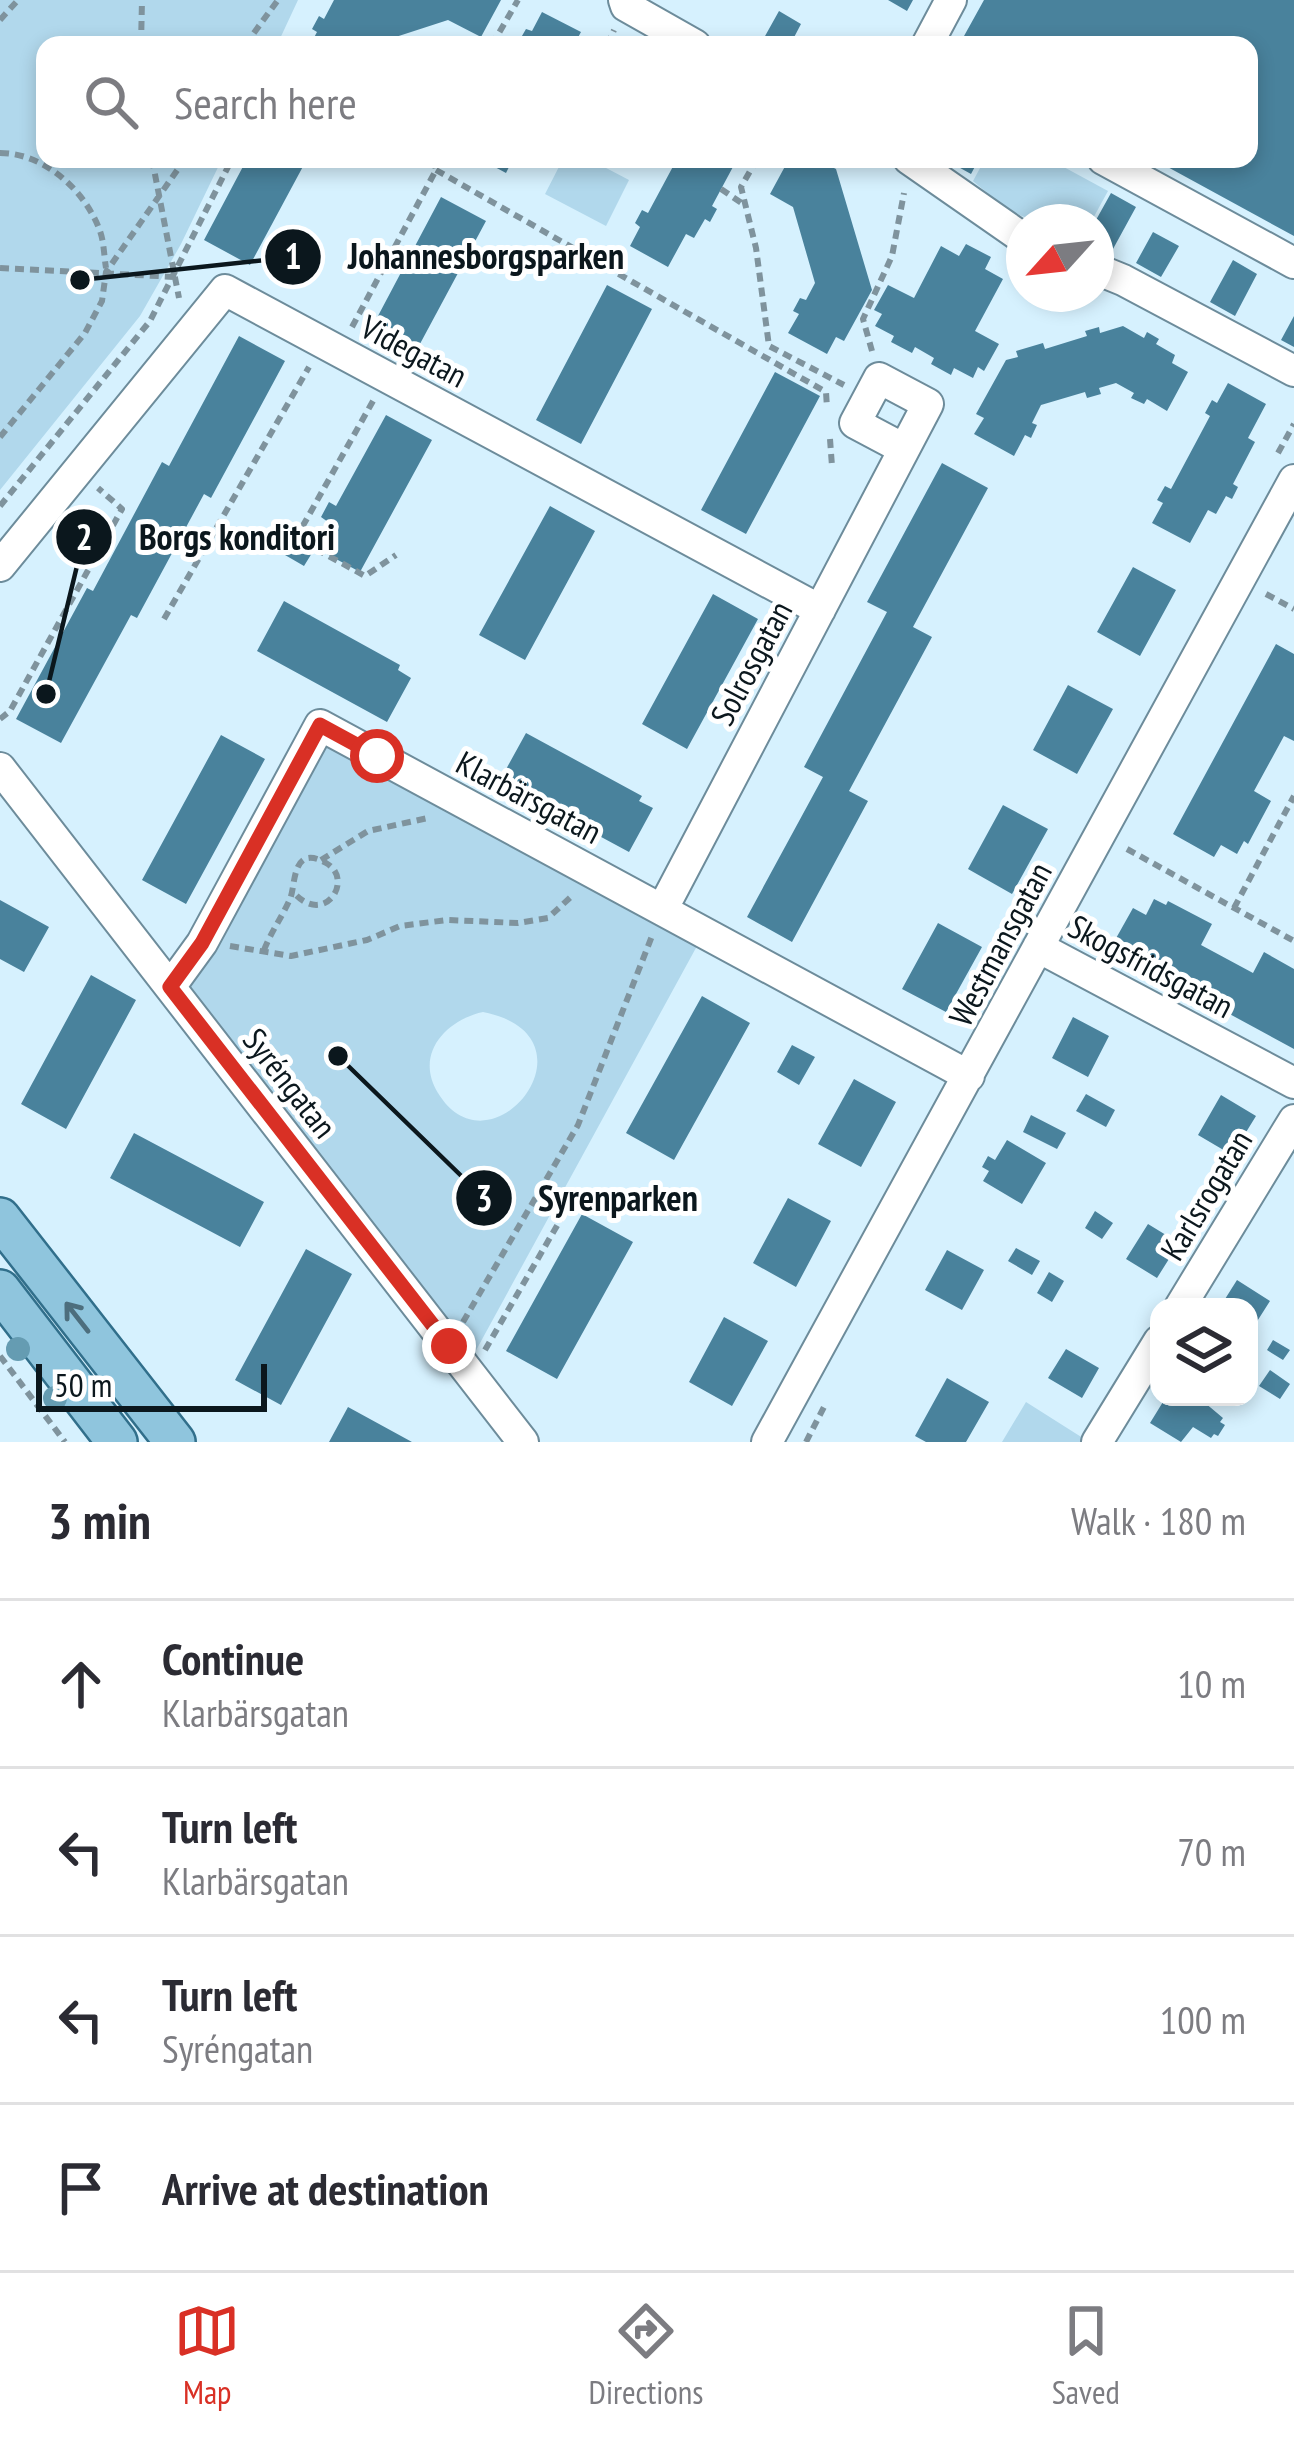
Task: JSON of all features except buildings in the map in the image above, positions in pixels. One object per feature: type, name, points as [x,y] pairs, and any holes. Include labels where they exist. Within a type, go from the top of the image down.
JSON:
[{"type":"main road","points":[[0,1218],[175,1442]]},
{"type":"main road","points":[[0,1290],[117,1442]]},
{"type":"street","points":[[932,36],[951,0]]},
{"type":"street","points":[[625,3],[680,36]]},
{"type":"street","points":[[922,168],[1006,226]]},
{"type":"street","points":[[1120,168],[1294,262]]},
{"type":"street","points":[[1114,276],[1294,371]]},
{"type":"street","name":"Videgatan","points":[[0,566],[224,290],[820,610]]},
{"type":"street","points":[[874,388],[855,423],[904,449]]},
{"type":"street","name":"Solrosgatan","points":[[662,910],[928,404],[874,388]]},
{"type":"street","name":"Westmansgatan","points":[[767,1442],[1294,480]]},
{"type":"street","name":"Klarbärsgatan","points":[[170,987],[202,943],[320,725],[970,1076]]},
{"type":"street","name":"Syréngatan","points":[[0,768],[524,1442]]},
{"type":"street","name":"Skogsfridsgatan","points":[[1039,947],[1294,1083]]},
{"type":"street","name":"Karlsrogatan","points":[[1185,1298],[1294,1120]]},
{"type":"street","points":[[1097,1442],[1150,1356]]},
{"type":"path","points":[[0,20],[18,0]]},
{"type":"path","points":[[141,36],[142,0]]},
{"type":"path","points":[[252,36],[278,0]]},
{"type":"path","points":[[497,36],[518,0]]},
{"type":"path","points":[[0,153],[36,161]]},
{"type":"path","points":[[0,437],[86,333],[102,301],[106,272],[100,232],[83,198],[52,168]]},
{"type":"path","points":[[154,168],[184,337]]},
{"type":"path","points":[[106,272],[178,168]]},
{"type":"path","points":[[0,506],[150,321],[228,168]]},
{"type":"path","points":[[752,168],[741,187],[769,346],[874,388]]},
{"type":"path","points":[[874,388],[863,319],[892,256],[909,168]]},
{"type":"path","points":[[164,619],[436,170],[826,392],[827,410]]},
{"type":"path","points":[[721,189],[746,206]]},
{"type":"path","points":[[0,268],[176,277]]},
{"type":"path","points":[[387,377],[296,538],[365,576],[396,556]]},
{"type":"path","points":[[829,429],[832,466]]},
{"type":"path","points":[[0,719],[10,711],[122,509]]},
{"type":"path","points":[[1266,594],[1294,609]]},
{"type":"path","points":[[1234,908],[1294,796]]},
{"type":"path","points":[[321,860],[338,879],[328,902],[315,906],[294,893],[291,880],[296,867],[321,860],[368,831],[440,816],[458,800]]},
{"type":"path","points":[[1127,849],[1294,941]]},
{"type":"path","points":[[202,943],[290,956],[367,940],[400,926],[548,918],[594,873]]},
{"type":"path","points":[[263,950],[294,893]]},
{"type":"path","points":[[449,1346],[578,1125],[662,910]]},
{"type":"path","points":[[471,1374],[573,1198]]},
{"type":"path","points":[[0,1355],[65,1442]]},
{"type":"shaded area","points":[[0,0],[298,0],[281,36],[36,36],[36,168],[218,168],[140,316],[0,490]]},
{"type":"shaded area","points":[[558,168],[606,168],[629,180],[606,226],[545,194]]},
{"type":"shaded area","points":[[980,168],[1066,168],[1108,191],[1101,204],[1004,206],[973,181]]},
{"type":"shaded area","points":[[324,741],[697,946],[474,1354],[190,987]],"holes":[[[483,1012],[518,1026],[535,1047],[536,1071],[526,1094],[508,1112],[485,1120],[460,1115],[438,1093],[432,1079],[432,1052],[438,1041],[457,1023]]]},
{"type":"shaded area","points":[[1026,1402],[1086,1440],[1085,1442],[1002,1442]]},
{"type":"place","name":"Johannesborgsparken","points":[[80,280]]},
{"type":"place","name":"Borgs konditori","points":[[46,694]]},
{"type":"place","name":"Syrenparken","points":[[338,1056]]},
{"type":"route","points":[[377,756],[320,725],[202,943],[170,987],[449,1346]]}]
